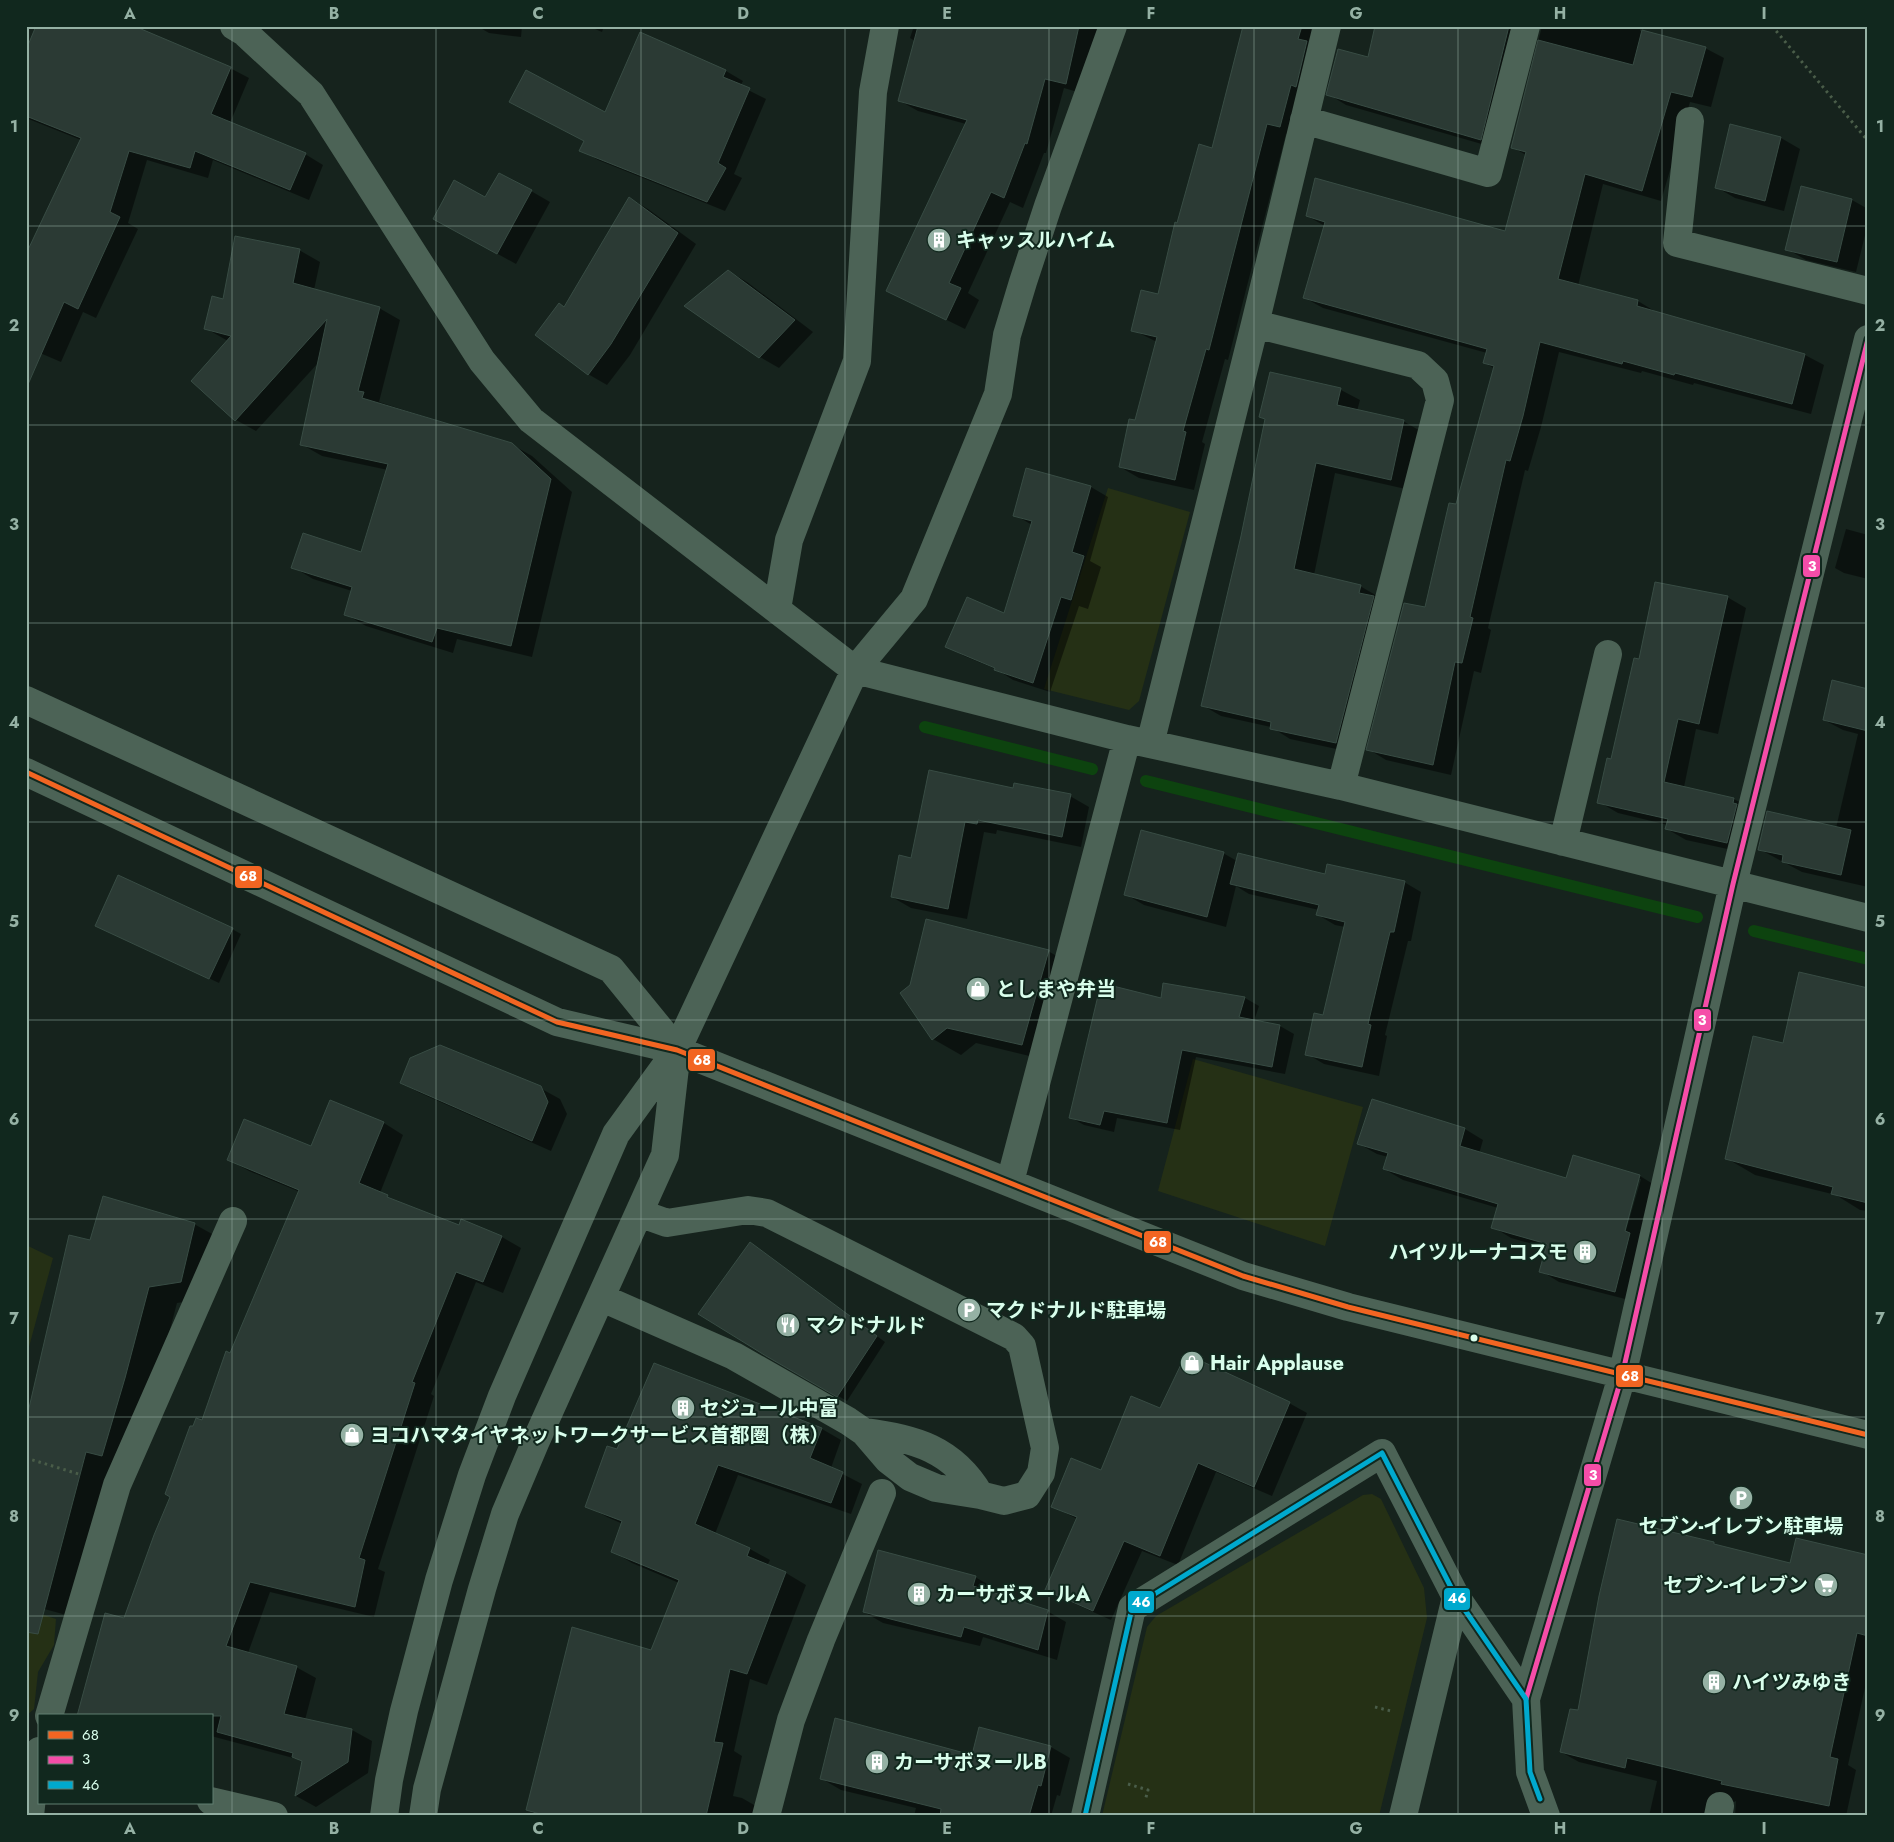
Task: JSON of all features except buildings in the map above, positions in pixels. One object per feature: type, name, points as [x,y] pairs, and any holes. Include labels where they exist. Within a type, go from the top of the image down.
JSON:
[{"type":"street","points":[[234,26],[244,32],[311,94],[482,361],[531,420],[855,670],[1139,741],[1341,786],[1868,918]]},
{"type":"street","points":[[777,609],[789,540],[857,361],[873,92],[885,26]]},
{"type":"street","points":[[384,1816],[389,1780],[404,1711],[439,1580],[472,1475],[502,1396],[616,1134],[676,1050],[855,670],[914,599],[998,394],[1007,335],[1023,282],[1048,206],[1113,26]]},
{"type":"street","points":[[1010,1182],[1139,741],[1255,324],[1327,26]]},
{"type":"street","points":[[1304,120],[1488,173],[1526,26]]},
{"type":"street","points":[[1690,121],[1677,243],[1868,291]]},
{"type":"street","points":[[1255,324],[1418,365],[1435,381],[1440,400],[1341,786]]},
{"type":"street","points":[[1546,1816],[1530,1772],[1526,1699],[1622,1376],[1733,884],[1868,339]]},
{"type":"street","points":[[1563,842],[1608,654]]},
{"type":"street","points":[[26,700],[611,968],[676,1050],[664,1155],[505,1514],[482,1589],[427,1789],[423,1816]]},
{"type":"street","points":[[26,772],[556,1022],[676,1050],[1243,1276],[1358,1309],[1622,1376],[1868,1435]]},
{"type":"street","points":[[602,1298],[734,1356],[864,1432],[888,1460],[910,1477],[936,1488],[980,1495],[1004,1502],[1027,1495],[1041,1473],[1045,1448],[1022,1346],[1014,1337],[767,1213],[748,1210],[667,1223],[639,1213]]},
{"type":"street","points":[[50,1714],[117,1485],[233,1221]]},
{"type":"street","points":[[1085,1816],[1132,1608],[1382,1453],[1456,1597],[1526,1699]]},
{"type":"street","points":[[766,1816],[791,1720],[821,1640],[882,1493]]},
{"type":"street","points":[[1403,1816],[1456,1597]]},
{"type":"street","points":[[30,1816],[35,1757]]},
{"type":"street","points":[[212,1801],[274,1816]]},
{"type":"path","points":[[1772,26],[1868,141]]},
{"type":"path","points":[[26,1458],[117,1485]]},
{"type":"green space","points":[[1108,488],[1190,512],[1139,701],[1129,710],[1044,689]]},
{"type":"green space","points":[[1193,1059],[1363,1107],[1325,1246],[1158,1191]]},
{"type":"green space","points":[[26,1245],[53,1258],[26,1358]]},
{"type":"green space","points":[[1372,1494],[1381,1499],[1424,1588],[1427,1618],[1379,1816],[1102,1816],[1147,1627],[1156,1616],[1363,1495]]},
{"type":"green space","points":[[26,1609],[56,1619],[54,1645],[38,1672],[34,1709],[26,1716]]},
{"type":"waterway","points":[[925,727],[1092,769]]},
{"type":"waterway","points":[[1146,781],[1697,917]]},
{"type":"waterway","points":[[1754,931],[1868,959]]},
{"type":"transit line","name":"3","points":[[1526,1699],[1622,1376],[1733,884],[1868,339]]},
{"type":"transit line","name":"68","points":[[26,772],[557,1022],[677,1050],[1243,1276],[1348,1307],[1868,1435]]},
{"type":"transit line","name":"46","points":[[1085,1816],[1132,1608],[1382,1453],[1456,1597],[1526,1699],[1530,1772],[1540,1799]]},
{"type":"place","name":"キャッスルハイム","points":[[939,240]]},
{"type":"place","name":"としまや弁当","points":[[978,989]]},
{"type":"place","name":"ハイツルーナコスモ","points":[[1585,1252]]},
{"type":"place","name":"マクドナルド駐車場","points":[[969,1310]]},
{"type":"place","name":"マクドナルド","points":[[788,1325]]},
{"type":"place","name":"Hair Applause","points":[[1192,1363]]},
{"type":"place","name":"セジュール中富","points":[[683,1408]]},
{"type":"place","name":"ヨコハマタイヤネットワークサービス首都圏（株）","points":[[352,1435]]},
{"type":"place","name":"セブン-イレブン駐車場","points":[[1741,1498]]},
{"type":"place","name":"セブン-イレブン","points":[[1826,1585]]},
{"type":"place","name":"カーサボヌールA","points":[[919,1594]]},
{"type":"place","name":"ハイツみゆき","points":[[1714,1682]]},
{"type":"place","name":"カーサボヌールB","points":[[877,1762]]}]
